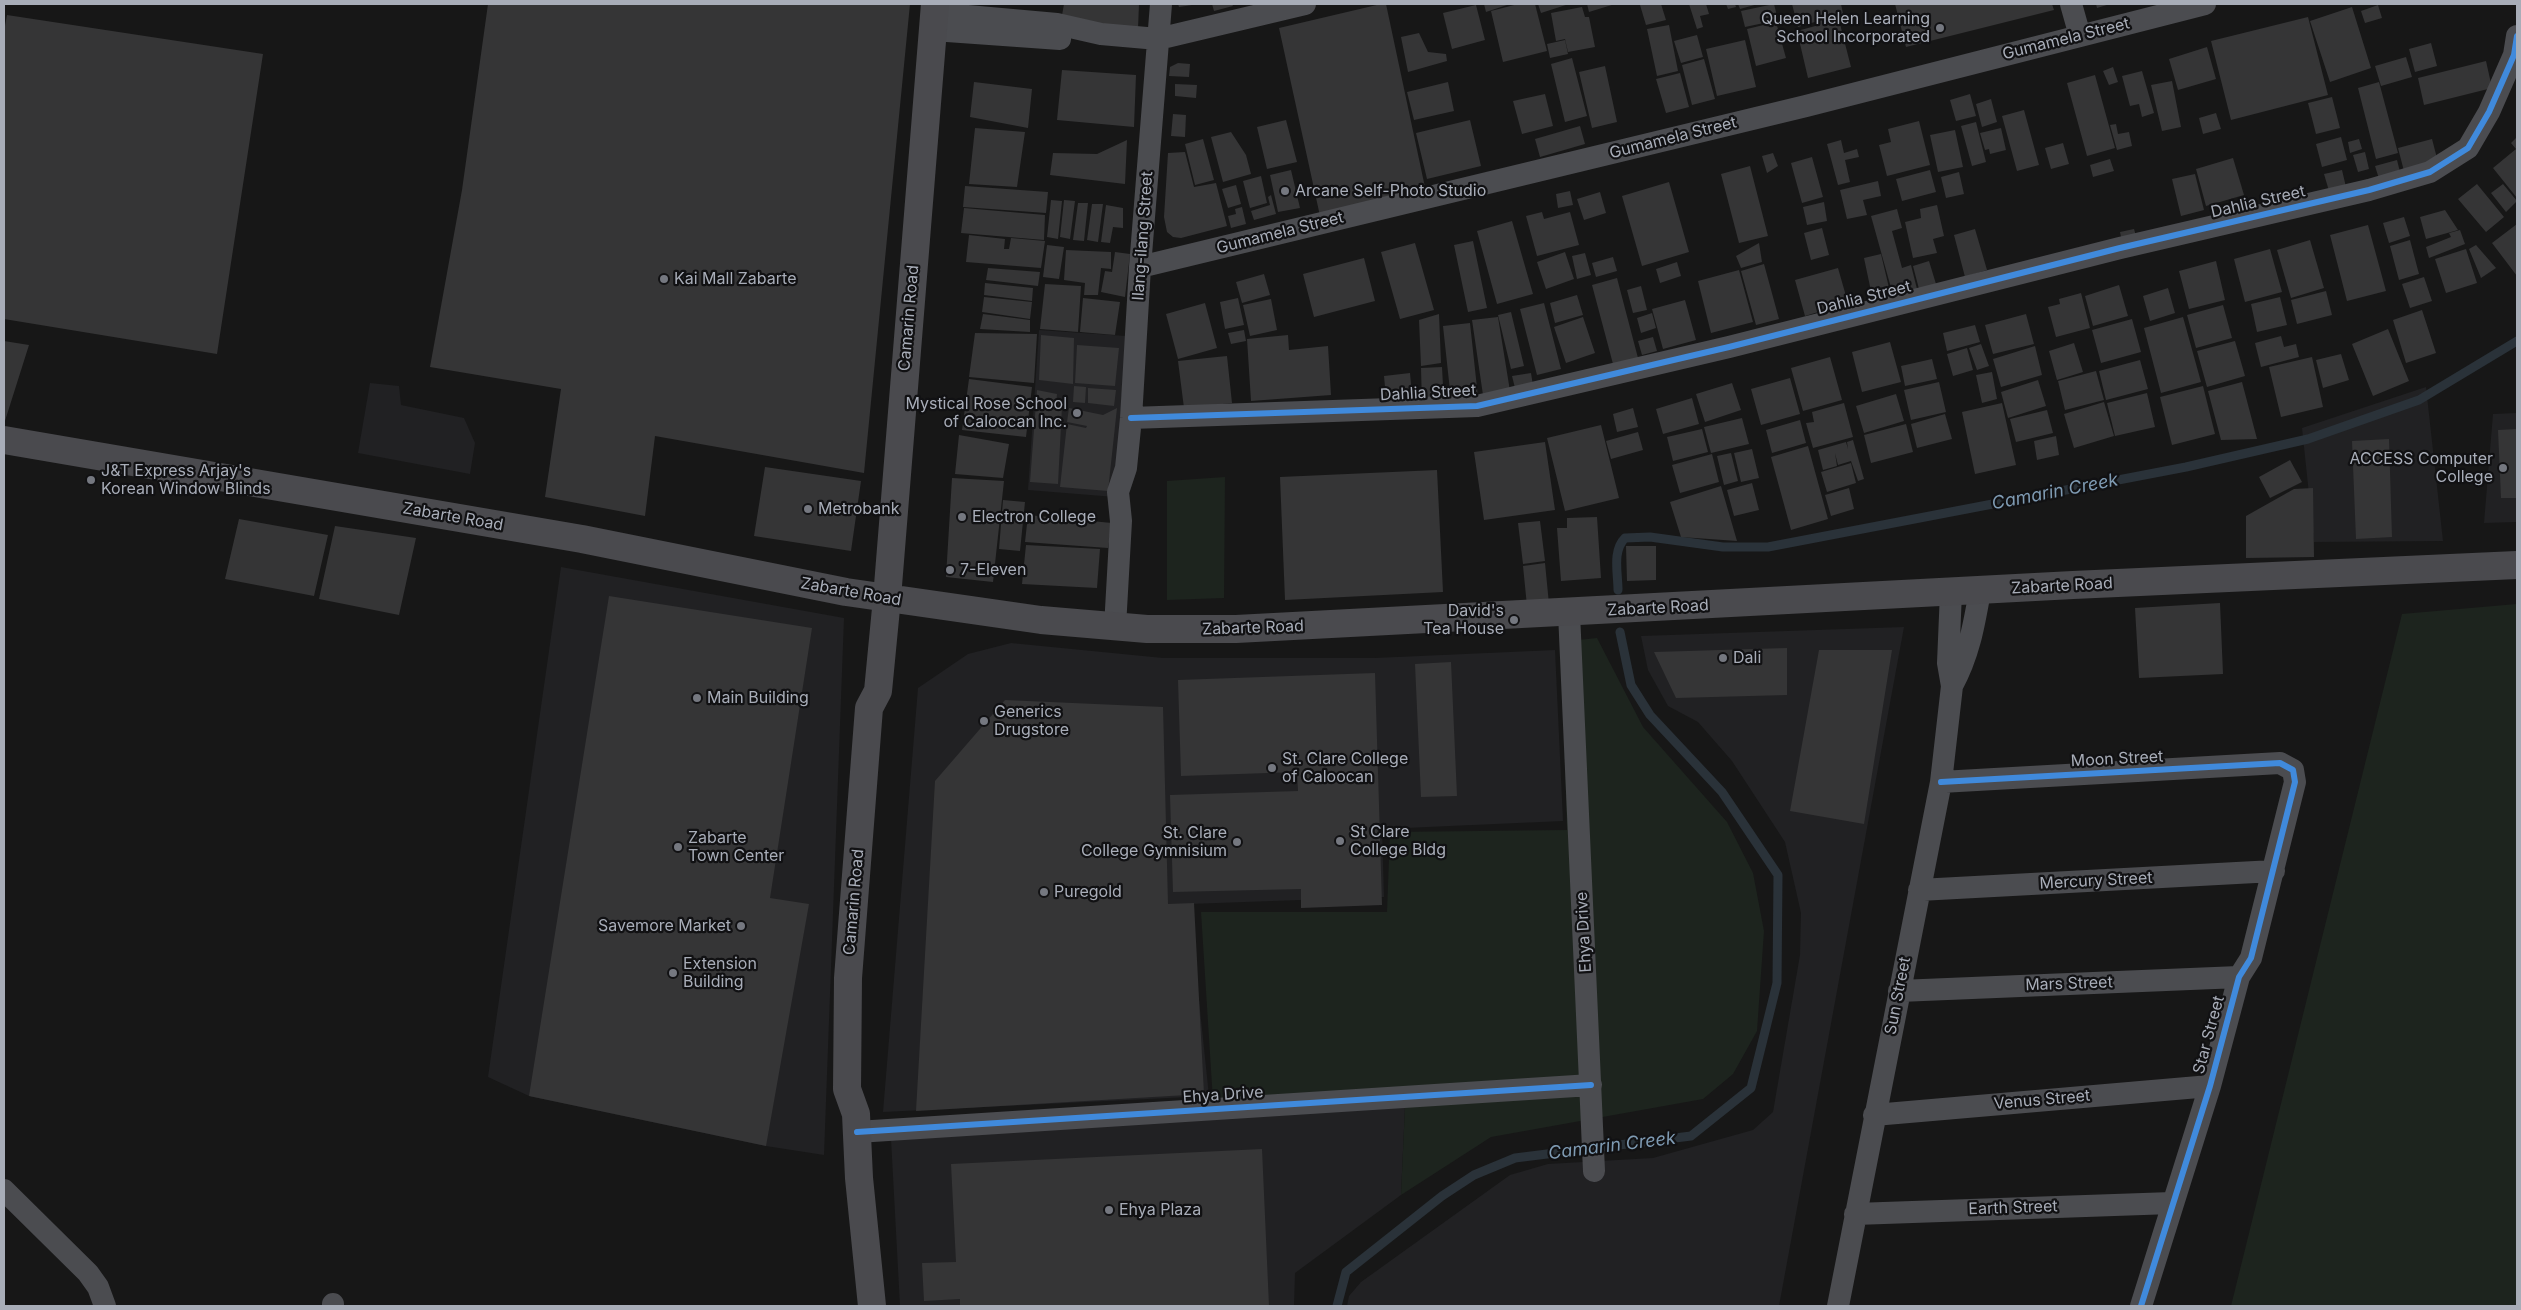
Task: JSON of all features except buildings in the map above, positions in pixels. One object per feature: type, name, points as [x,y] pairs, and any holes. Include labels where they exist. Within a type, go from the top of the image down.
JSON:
[{"type":"main road","name":"Camarin Road","points":[[872,1306],[856,1123],[847,1089],[848,978],[869,708],[878,691],[887,598],[934,16]]},
{"type":"main road","name":"Zabarte Road","points":[[4,440],[582,539],[836,590],[1041,620],[1116,627],[1236,629],[1569,614],[1951,592],[2517,565]]},
{"type":"street","name":"Ilang-ilang Street","points":[[1116,627],[1121,521],[1118,492],[1126,468],[1131,418],[1140,267],[1161,4]]},
{"type":"street","points":[[934,16],[1055,40],[1101,34],[1158,39],[1305,4]]},
{"type":"street","points":[[2071,4],[2080,36]]},
{"type":"street","name":"Gumamela Street","points":[[1140,267],[1806,106],[2205,4]]},
{"type":"street","name":"Dahlia Street","points":[[1131,418],[1476,406],[1729,347],[2120,248],[2369,190],[2430,172],[2468,148],[2488,112],[2514,55],[2517,36]]},
{"type":"street","name":"Sun Street","points":[[1952,686],[1964,664],[1970,644],[1980,591]]},
{"type":"street","name":"Sun Street","points":[[1838,1306],[1874,1115],[1941,782],[1952,686],[1948,663],[1951,592]]},
{"type":"street","name":"Ehya Drive","points":[[856,1123],[1590,1085],[1569,614]]},
{"type":"street","name":"Moon Street","points":[[1941,782],[2280,764],[2293,770]]},
{"type":"street","name":"Star Street","points":[[2141,1306],[2210,1086],[2239,978],[2251,958],[2295,782],[2293,770]]},
{"type":"street","name":"Mercury Street","points":[[1919,890],[2274,871]]},
{"type":"street","name":"Mars Street","points":[[1899,991],[2239,978]]},
{"type":"street","points":[[1590,1085],[1594,1171]]},
{"type":"street","name":"Venus Street","points":[[1874,1115],[2210,1086]]},
{"type":"street","points":[[4,1190],[88,1273],[98,1287],[105,1306]]},
{"type":"street","name":"Earth Street","points":[[1855,1214],[2172,1203]]},
{"type":"shaded area","name":"Mystical Rose School of Caloocan Inc.","points":[[1039,330],[1126,336],[1115,497],[1028,490]]},
{"type":"shaded area","points":[[370,383],[399,386],[401,405],[464,418],[475,443],[470,474],[358,453]]},
{"type":"shaded area","points":[[2426,387],[2443,541],[2314,542],[2302,428]]},
{"type":"shaded area","name":"ACCESS Computer College","points":[[2517,413],[2517,522],[2484,523],[2493,414]]},
{"type":"shaded area","points":[[1225,477],[1224,598],[1167,600],[1167,481]]},
{"type":"shaded area","name":"Zabarte Town Center","points":[[561,567],[844,618],[824,1155],[766,1146],[529,1096],[488,1077]]},
{"type":"shaded area","points":[[2517,604],[2517,1306],[2231,1306],[2402,614]]},
{"type":"shaded area","points":[[1904,627],[1779,1306],[1347,1306],[1349,1296],[1361,1282],[1510,1175],[1548,1164],[1653,1158],[1753,1130],[1773,1112],[1800,955],[1801,913],[1785,842],[1732,761],[1698,722],[1668,706],[1648,670],[1641,636]]},
{"type":"shaded area","points":[[1597,638],[1643,727],[1727,822],[1753,873],[1764,931],[1757,1031],[1733,1074],[1703,1099],[1491,1137],[1401,1195],[1405,1107],[1214,1117],[1201,912],[1387,912],[1390,832],[1567,830],[1561,642]]},
{"type":"shaded area","name":"Puregold","points":[[1011,643],[1163,658],[1375,658],[1555,650],[1563,821],[1382,829],[1384,897],[1189,904],[1209,1096],[883,1112],[918,688],[968,654]]},
{"type":"shaded area","points":[[1405,1107],[1401,1195],[1295,1273],[1294,1306],[900,1306],[891,1139]]},
{"type":"waterway","name":"Camarin Creek","points":[[1618,590],[1617,556],[1618,549],[1625,538],[1650,537],[1723,547],[1768,547],[2186,467],[2308,439],[2419,400],[2517,341]]},
{"type":"waterway","name":"Camarin Creek","points":[[1337,1306],[1346,1272],[1442,1196],[1474,1175],[1515,1158],[1691,1136],[1751,1088],[1777,983],[1778,875],[1722,792],[1650,715],[1631,685],[1620,632]]},
{"type":"cycle path","points":[[1131,418],[1477,406],[1729,347],[2120,248],[2369,190],[2430,172],[2468,148],[2489,112],[2514,55],[2517,36]]},
{"type":"cycle path","points":[[1941,782],[2280,763],[2293,770],[2295,782],[2251,958],[2239,977],[2210,1086],[2141,1306]]},
{"type":"cycle path","points":[[857,1132],[1591,1085]]},
{"type":"place","name":"Queen Helen Learning School Incorporated","points":[[1940,28]]},
{"type":"place","name":"Arcane Self-Photo Studio","points":[[1285,191]]},
{"type":"place","name":"Kai Mall Zabarte","points":[[664,279]]},
{"type":"place","name":"Mystical Rose School of Caloocan Inc.","points":[[1077,413]]},
{"type":"place","name":"ACCESS Computer College","points":[[2503,468]]},
{"type":"place","name":"J&T Express Arjay's Korean Window Blinds","points":[[91,480]]},
{"type":"place","name":"Metrobank","points":[[808,509]]},
{"type":"place","name":"Electron College","points":[[962,517]]},
{"type":"place","name":"7-Eleven","points":[[950,570]]},
{"type":"place","name":"David's Tea House","points":[[1514,620]]},
{"type":"place","name":"Dali","points":[[1723,658]]},
{"type":"place","name":"Main Building","points":[[697,698]]},
{"type":"place","name":"Generics Drugstore","points":[[984,721]]},
{"type":"place","name":"St. Clare College of Caloocan","points":[[1272,768]]},
{"type":"place","name":"St Clare College Bldg","points":[[1340,841]]},
{"type":"place","name":"St. Clare College Gymnisium","points":[[1237,842]]},
{"type":"place","name":"Zabarte Town Center","points":[[678,847]]},
{"type":"place","name":"Puregold","points":[[1044,892]]},
{"type":"place","name":"Savemore Market","points":[[741,926]]},
{"type":"place","name":"Extension Building","points":[[673,973]]},
{"type":"place","name":"Ehya Plaza","points":[[1109,1210]]}]
